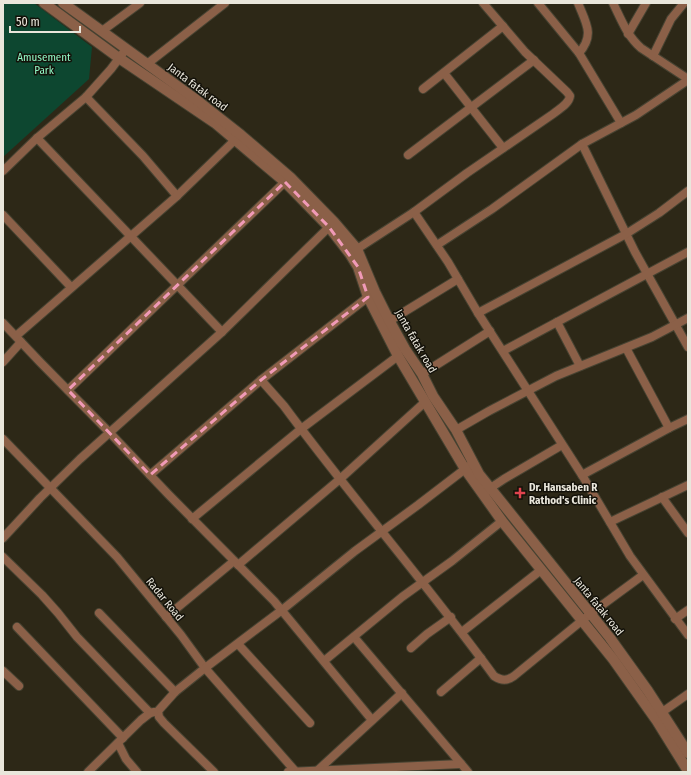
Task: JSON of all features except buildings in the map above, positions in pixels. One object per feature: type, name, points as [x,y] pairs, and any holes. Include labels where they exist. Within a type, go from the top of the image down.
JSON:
[{"type":"street","points":[[3,362],[18,339],[71,287],[176,196],[238,137],[214,123],[119,58],[44,3]]},
{"type":"street","name":"Janta fatak road","points":[[63,3],[147,64],[238,137],[334,222],[357,249],[385,323],[422,374],[433,396],[456,430],[469,466],[486,491],[586,618],[610,638],[658,715],[688,753]]},
{"type":"street","points":[[102,32],[140,3]]},
{"type":"street","points":[[147,64],[224,3]]},
{"type":"street","points":[[357,249],[414,212],[467,173],[566,105],[570,100],[570,96],[567,92],[526,52],[483,3]]},
{"type":"street","points":[[538,3],[579,53],[621,123]]},
{"type":"street","points":[[578,3],[587,28],[588,39],[586,46],[579,53]]},
{"type":"street","points":[[437,245],[492,209],[582,144],[642,111],[688,80],[641,48],[628,34],[613,3]]},
{"type":"street","points":[[628,34],[646,3]]},
{"type":"street","points":[[653,56],[671,18],[684,3]]},
{"type":"street","points":[[423,90],[503,26]]},
{"type":"street","points":[[3,171],[37,138],[86,97],[111,69],[126,49]]},
{"type":"street","points":[[408,155],[534,60]]},
{"type":"street","points":[[444,73],[503,148]]},
{"type":"street","points":[[86,97],[143,156],[176,196]]},
{"type":"street","points":[[37,138],[222,332]]},
{"type":"street","points":[[582,144],[626,234],[688,347]]},
{"type":"street","points":[[68,390],[288,180],[329,227],[350,254],[358,267],[368,297],[385,323],[398,356],[425,402],[469,466],[354,552],[282,610],[175,692],[158,711],[150,713],[88,772]]},
{"type":"street","points":[[478,313],[626,234],[659,213],[688,191]]},
{"type":"street","points":[[414,212],[437,245],[478,313],[582,475],[630,556],[688,635]]},
{"type":"street","points":[[3,215],[71,287]]},
{"type":"street","points":[[3,538],[80,459],[222,332],[329,227]]},
{"type":"street","points":[[503,351],[688,252]]},
{"type":"street","points":[[385,323],[458,279]]},
{"type":"street","points":[[150,474],[262,380],[368,297]]},
{"type":"street","points":[[456,430],[556,376],[652,337],[688,318]]},
{"type":"street","points":[[557,322],[580,366]]},
{"type":"street","points":[[3,323],[282,610],[372,720]]},
{"type":"street","points":[[422,374],[490,331]]},
{"type":"street","points":[[626,348],[669,428]]},
{"type":"street","points":[[192,519],[301,429],[398,356]]},
{"type":"street","points":[[262,380],[422,582],[452,617],[494,676],[500,680],[509,680],[586,618],[643,575]]},
{"type":"street","points":[[166,617],[340,479],[425,402]]},
{"type":"street","points":[[582,475],[688,419]]},
{"type":"street","name":"Radar Road","points":[[3,439],[117,557],[205,668],[296,772]]},
{"type":"street","points":[[562,445],[486,491],[502,521],[541,570],[586,618]]},
{"type":"street","points":[[610,522],[688,485]]},
{"type":"street","points":[[662,497],[688,533]]},
{"type":"street","points":[[324,661],[422,582],[452,561],[502,521]]},
{"type":"street","points":[[3,557],[42,595],[82,642],[150,713]]},
{"type":"street","points":[[462,632],[541,570]]},
{"type":"street","points":[[675,619],[688,610]]},
{"type":"street","points":[[99,613],[175,692]]},
{"type":"street","points":[[411,648],[427,634],[452,617]]},
{"type":"street","points":[[17,627],[120,741],[126,759],[137,772]]},
{"type":"street","points":[[354,637],[468,772]]},
{"type":"street","points":[[238,644],[310,723]]},
{"type":"street","points":[[441,692],[481,658]]},
{"type":"street","points":[[3,671],[19,686]]},
{"type":"street","points":[[317,771],[402,693]]},
{"type":"street","points":[[688,694],[658,715],[688,771]]},
{"type":"street","points":[[158,711],[159,717],[164,723],[214,772]]},
{"type":"street","points":[[288,772],[461,764]]},
{"type":"highlighted area","points":[[285,182],[329,227],[358,267],[368,297],[261,380],[150,475],[68,390]]},
{"type":"green space","name":"Amusement Park","points":[[3,3],[34,3],[92,47],[89,79],[3,157]]},
{"type":"place","name":"Dr. Hansaben R Rathod's Clinic","points":[[520,493]]}]
